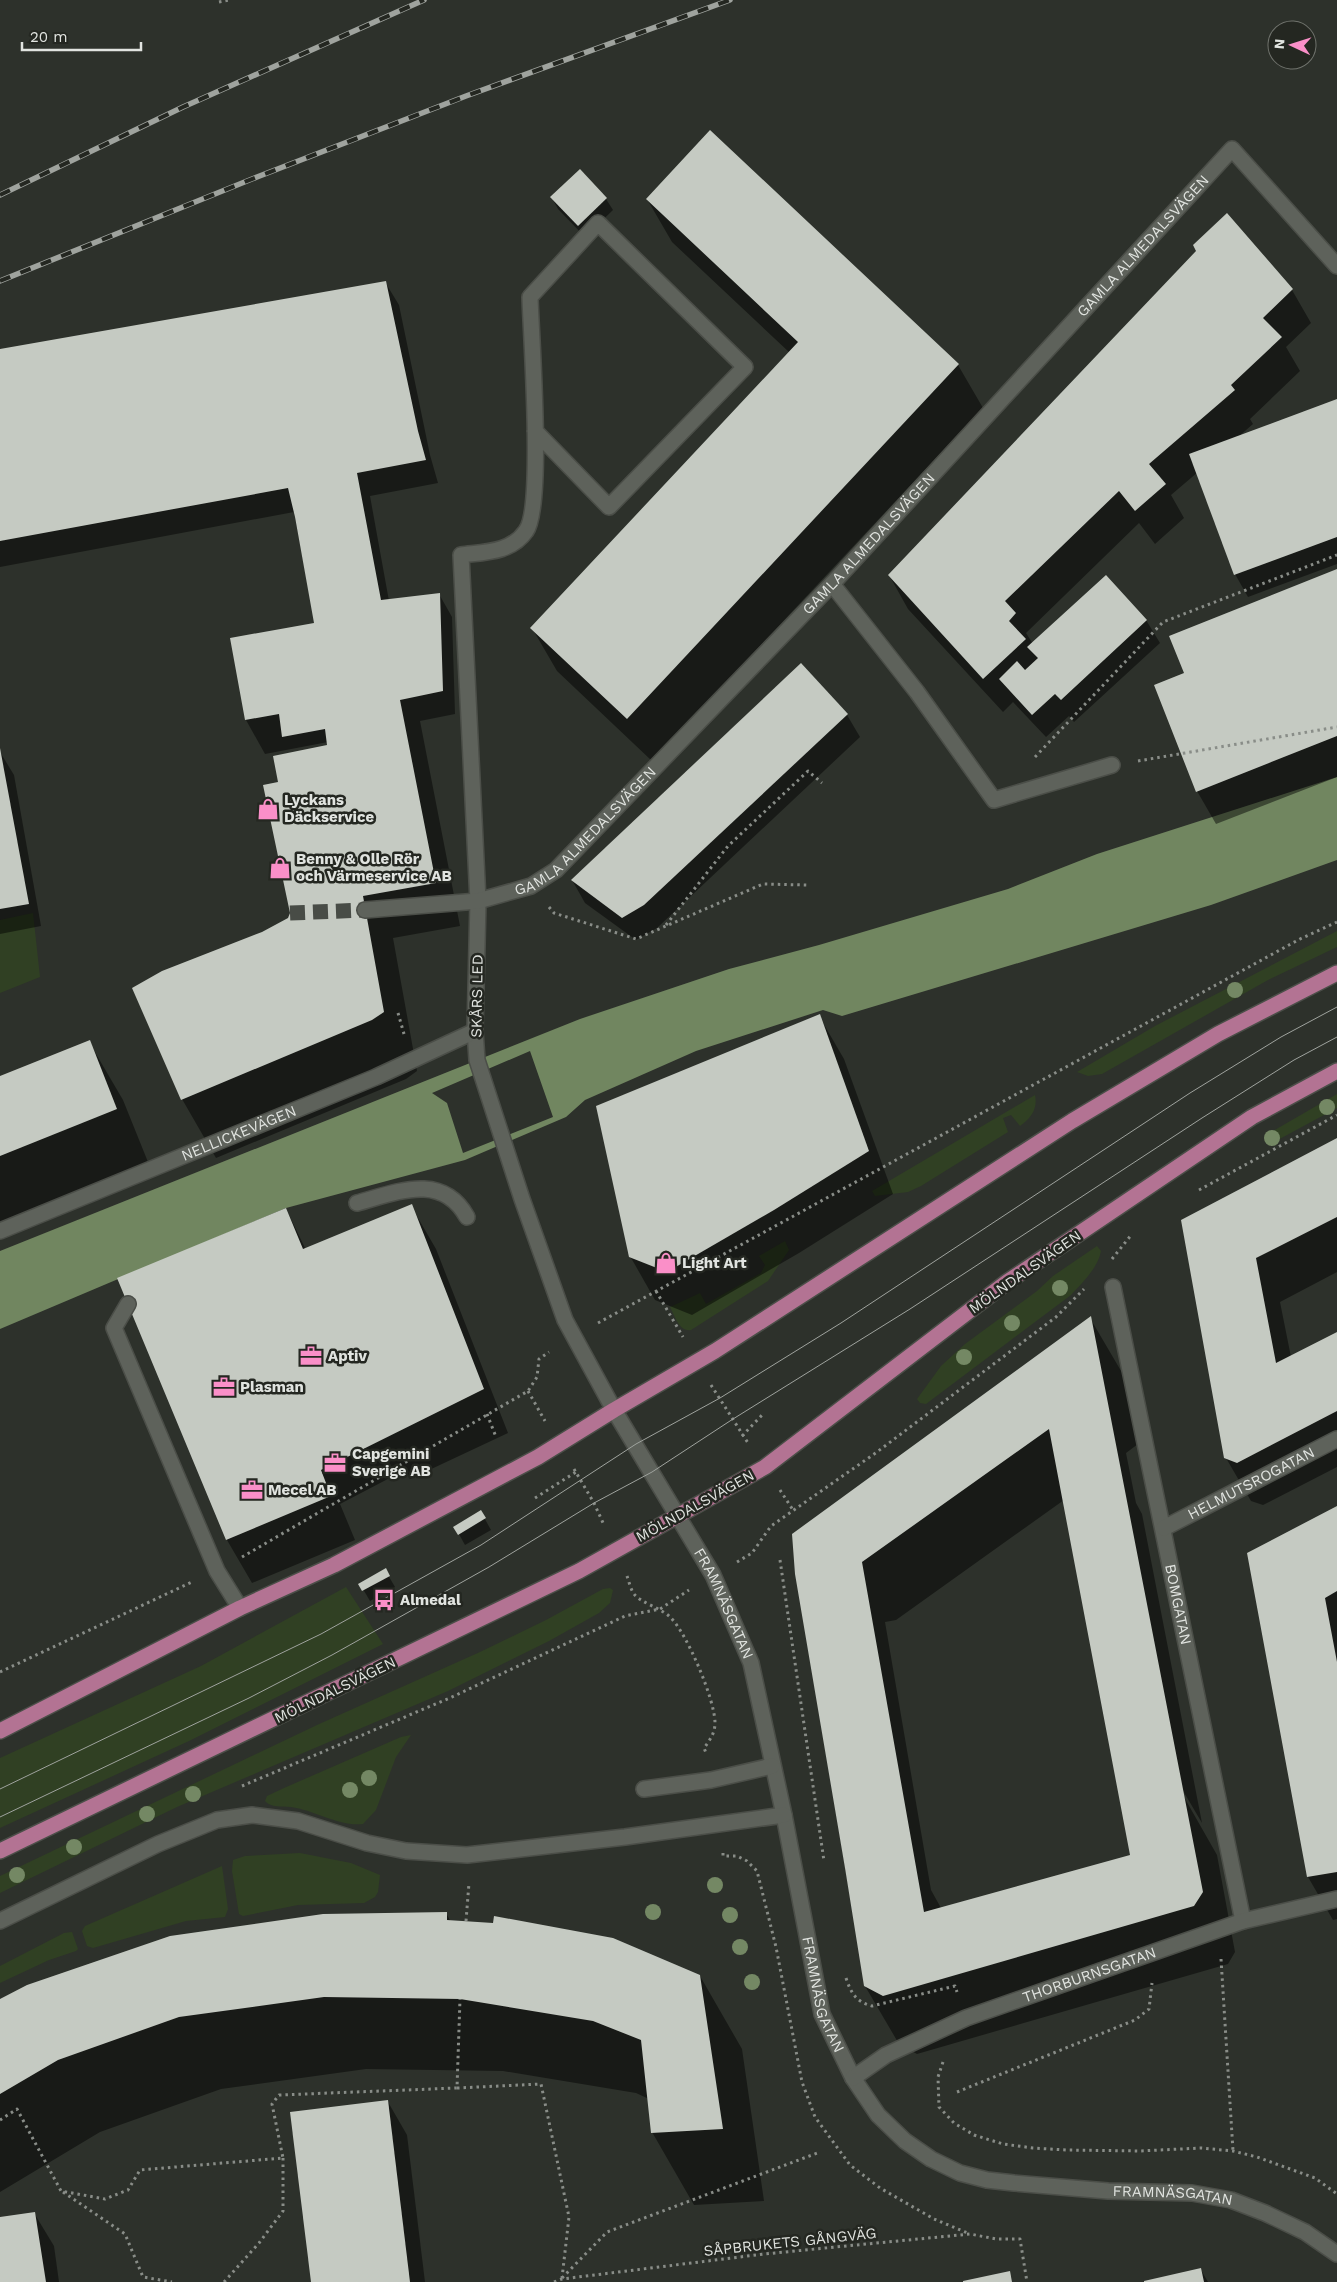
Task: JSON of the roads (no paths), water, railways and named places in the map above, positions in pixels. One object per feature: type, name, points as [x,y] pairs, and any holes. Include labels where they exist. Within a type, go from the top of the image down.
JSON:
[{"type":"main road","points":[[0,1731],[240,1608],[334,1565],[559,1445],[614,1410],[697,1362],[1072,1121],[1218,1034],[1337,974]]},
{"type":"main road","name":"MÖLNDALSVÄGEN","points":[[0,1850],[544,1588],[765,1467],[1007,1282],[1252,1117],[1337,1071]]},
{"type":"street","name":"GAMLA ALMEDALSVÄGEN","points":[[365,910],[478,901],[531,886],[556,870],[832,584],[1232,149],[1337,266]]},
{"type":"street","points":[[598,223],[745,368],[609,507],[535,431],[530,297],[598,223]]},
{"type":"street","name":"SKÅRS LED","points":[[535,431],[534,505],[526,531],[505,549],[461,555],[478,901],[475,1031],[477,1060],[522,1199],[565,1320],[614,1410]]},
{"type":"street","points":[[832,584],[917,692],[994,800],[1112,765]]},
{"type":"street","name":"NELLICKEVÄGEN","points":[[0,1231],[376,1077],[475,1031]]},
{"type":"street","points":[[357,1203],[406,1189],[426,1189],[443,1192],[460,1204],[467,1217]]},
{"type":"street","name":"BOMGATAN","points":[[1113,1287],[1164,1528],[1243,1921]]},
{"type":"street","points":[[128,1304],[114,1328],[217,1571],[240,1608]]},
{"type":"street","name":"FRAMNÄSGATAN","points":[[614,1410],[713,1575],[751,1663],[784,1815],[822,2014],[852,2078],[878,2116],[905,2141],[931,2159],[960,2173],[988,2180],[1014,2183],[1108,2191],[1192,2193],[1231,2200],[1265,2212],[1305,2232],[1337,2254]]},
{"type":"street","name":"HELMUTSROGATAN","points":[[1164,1528],[1337,1440]]},
{"type":"street","points":[[644,1789],[712,1780],[772,1766]]},
{"type":"street","points":[[0,1921],[158,1844],[217,1820],[252,1815],[298,1821],[367,1843],[406,1851],[467,1855],[625,1837],[784,1815]]},
{"type":"street","name":"THORBURNSGATAN","points":[[852,2078],[886,2055],[966,2018],[1243,1921],[1337,1899]]},
{"type":"tunnel","points":[[290,913],[365,910]]},
{"type":"tram line","points":[[0,1789],[321,1634],[481,1545],[636,1444],[720,1398],[841,1323],[1190,1093],[1281,1037],[1337,1007]]},
{"type":"tram line","points":[[0,1817],[249,1698],[332,1655],[489,1567],[594,1503],[652,1472],[733,1419],[910,1309],[1202,1118],[1294,1060],[1337,1037]]},
{"type":"railway","points":[[0,195],[183,107],[424,0]]},
{"type":"railway","points":[[0,281],[257,177],[466,96],[730,0]]},
{"type":"place","name":"Lyckans Däckservice","points":[[268,809]]},
{"type":"place","name":"Benny & Olle Rör och Värmeservice AB","points":[[280,868]]},
{"type":"place","name":"Light Art","points":[[666,1263]]},
{"type":"place","name":"Aptiv","points":[[311,1356]]},
{"type":"place","name":"Plasman","points":[[224,1387]]},
{"type":"place","name":"Capgemini Sverige AB","points":[[335,1463]]},
{"type":"place","name":"Mecel AB","points":[[252,1490]]},
{"type":"place","name":"Almedal","points":[[384,1600]]}]
